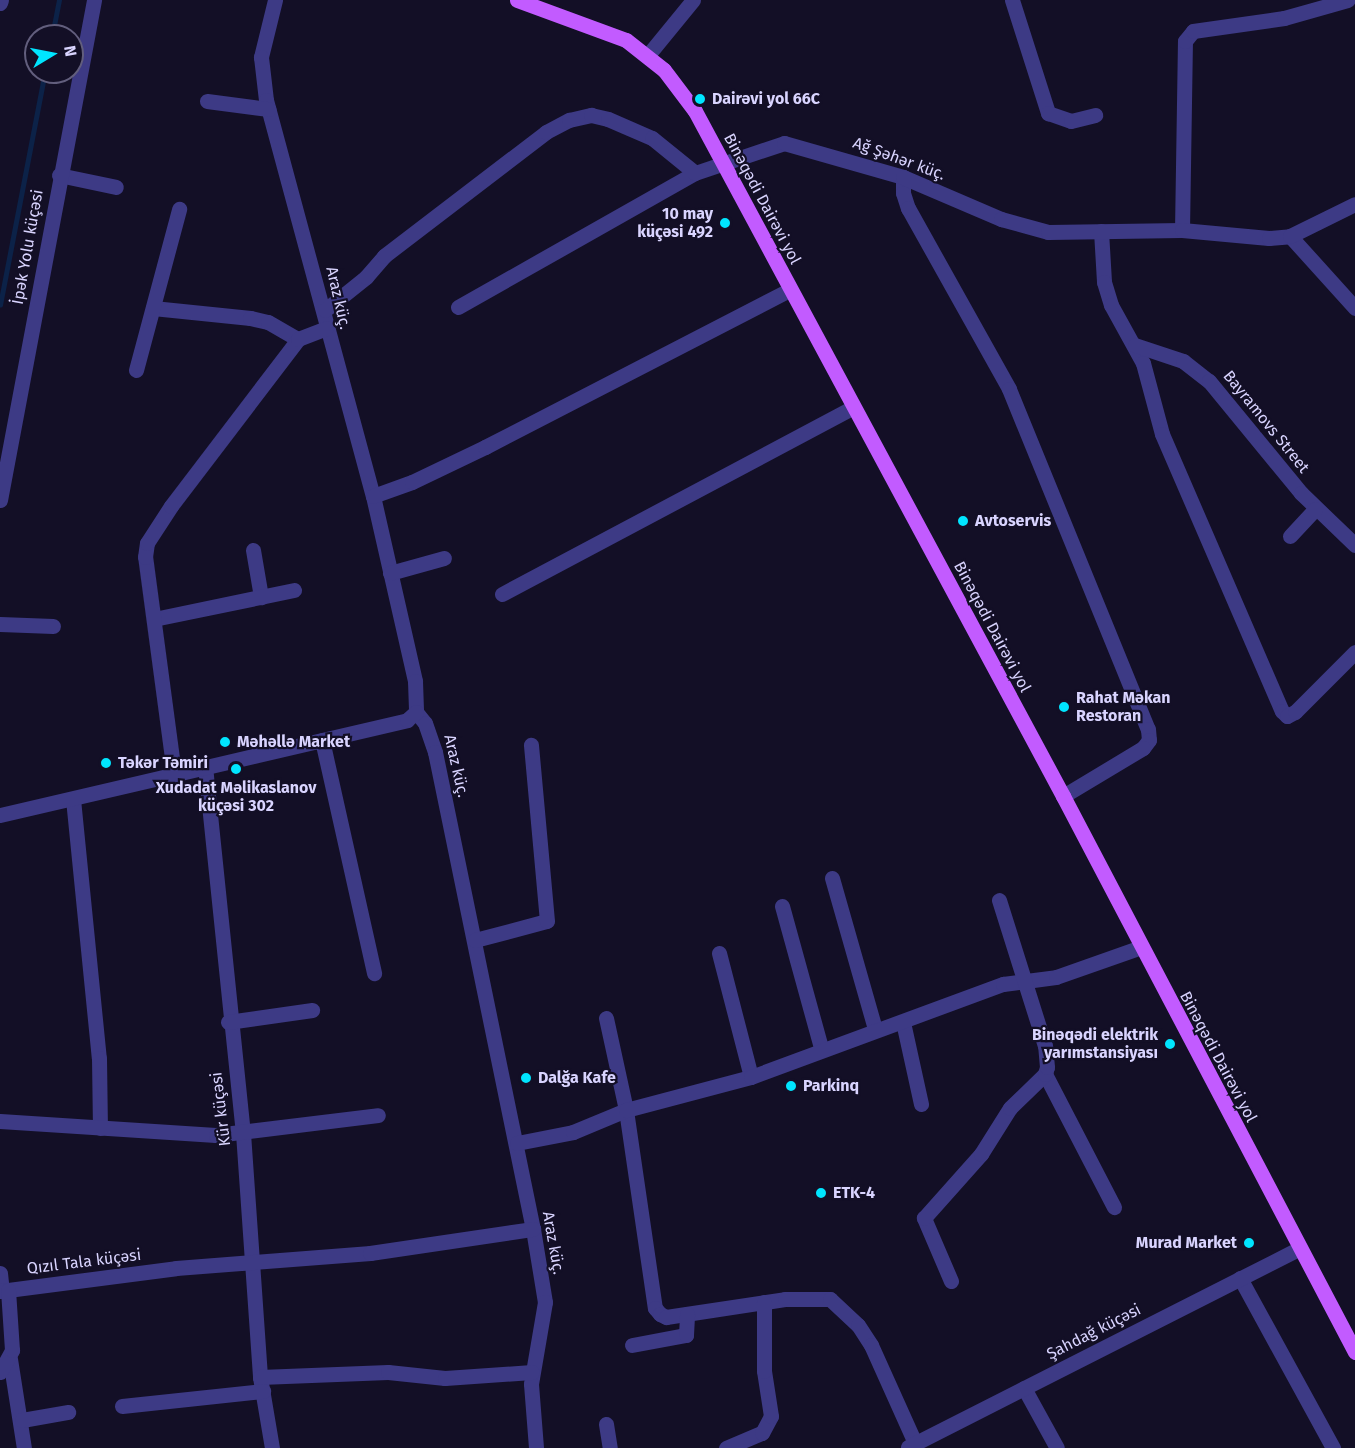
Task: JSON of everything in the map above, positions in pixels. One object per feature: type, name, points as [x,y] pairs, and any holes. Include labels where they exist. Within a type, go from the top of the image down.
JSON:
[{"type":"main road","name":"Binəqədi Dairəvi yol","points":[[517,0],[603,29],[648,55],[681,89],[1063,796],[1298,1249],[1354,1351]]},
{"type":"street","name":"İpək Yolu küçəsi","points":[[0,500],[59,175],[94,0]]},
{"type":"street","name":"Araz küç.","points":[[275,0],[261,57],[268,109],[325,310],[326,328],[372,496],[416,681],[416,712],[425,723],[435,752],[533,1229],[545,1302],[532,1372],[536,1448]]},
{"type":"street","points":[[648,55],[693,0]]},
{"type":"street","points":[[1182,230],[1185,41],[1193,31],[1284,18],[1348,0]]},
{"type":"street","points":[[1017,2],[1048,113],[1071,121],[1095,115]]},
{"type":"street","points":[[207,101],[268,109]]},
{"type":"street","points":[[325,310],[366,277],[384,256],[546,132],[569,120],[591,115],[626,127],[652,138],[695,173]]},
{"type":"street","name":"Ağ Şəhər küç.","points":[[458,307],[695,173],[784,143],[807,147],[903,177],[1028,228],[1048,232],[1182,230],[1269,238],[1290,236],[1355,204]]},
{"type":"street","points":[[59,175],[116,187]]},
{"type":"street","points":[[903,177],[903,193],[908,208],[1009,389],[1148,729],[1149,740],[1143,748],[1063,796]]},
{"type":"street","points":[[136,370],[179,209]]},
{"type":"street","points":[[1101,231],[1106,290],[1111,305],[1135,345],[1162,434],[1282,711],[1287,716],[1295,712],[1355,652]]},
{"type":"street","points":[[1290,236],[1355,308]]},
{"type":"street","points":[[372,496],[412,482],[474,452],[789,290]]},
{"type":"street","points":[[153,308],[250,318],[268,322],[298,339]]},
{"type":"street","points":[[174,773],[145,557],[152,532],[298,339],[326,328]]},
{"type":"street","name":"Bayramovs Street","points":[[1135,345],[1183,361],[1209,381],[1315,509],[1355,545]]},
{"type":"street","points":[[502,594],[853,407]]},
{"type":"street","points":[[1290,536],[1315,509]]},
{"type":"street","points":[[253,550],[261,597]]},
{"type":"street","points":[[390,573],[444,558]]},
{"type":"street","points":[[154,619],[294,590]]},
{"type":"street","points":[[0,624],[53,626]]},
{"type":"street","points":[[0,815],[407,720],[416,712]]},
{"type":"street","points":[[322,740],[374,973]]},
{"type":"street","points":[[475,940],[547,921],[531,745]]},
{"type":"street","name":"Kür küçəsi","points":[[205,766],[228,1022],[243,1133],[261,1384],[272,1448]]},
{"type":"street","points":[[74,799],[99,1058],[100,1128]]},
{"type":"street","points":[[832,878],[875,1029]]},
{"type":"street","points":[[999,900],[1045,1046],[1045,1074],[1114,1207]]},
{"type":"street","points":[[782,906],[821,1048]]},
{"type":"street","points":[[517,1143],[573,1132],[626,1110],[751,1077],[821,1048],[903,1022],[1023,979],[1036,981],[1056,977],[1141,947]]},
{"type":"street","points":[[719,953],[751,1077]]},
{"type":"street","points":[[228,1022],[312,1010]]},
{"type":"street","points":[[606,1018],[626,1110],[655,1308],[666,1317],[764,1302],[811,1297],[830,1299],[842,1307],[872,1345],[911,1446]]},
{"type":"street","points":[[903,1022],[921,1104]]},
{"type":"street","points":[[951,1281],[924,1218],[981,1154],[1010,1108],[1045,1074]]},
{"type":"street","points":[[0,1121],[100,1128],[243,1133],[378,1115]]},
{"type":"street","name":"Qızıl Tala küçəsi","points":[[24,1448],[22,1420],[10,1359],[13,1340],[3,1291],[251,1263],[370,1253],[533,1229]]},
{"type":"street","name":"Şahdağ küçəsi","points":[[911,1446],[1298,1249]]},
{"type":"street","points":[[0,1273],[3,1291]]},
{"type":"street","points":[[1240,1278],[1333,1448]]},
{"type":"street","points":[[726,1448],[762,1433],[771,1416],[764,1371],[764,1302]]},
{"type":"street","points":[[632,1345],[686,1335],[687,1314]]},
{"type":"street","points":[[0,1372],[10,1359]]},
{"type":"street","points":[[122,1406],[261,1384],[388,1372],[445,1378],[532,1372]]},
{"type":"street","points":[[1024,1388],[1057,1448]]},
{"type":"street","points":[[22,1420],[68,1412]]},
{"type":"street","points":[[606,1424],[610,1448]]},
{"type":"waterway","points":[[54,24],[59,0]]},
{"type":"waterway","points":[[0,305],[43,84]]},
{"type":"place","name":"Dairəvi yol 66C","points":[[700,99]]},
{"type":"place","name":"10 may küçəsi 492","points":[[725,223]]},
{"type":"place","name":"Avtoservis","points":[[963,521]]},
{"type":"place","name":"Rahat Məkan Restoran","points":[[1064,707]]},
{"type":"place","name":"Məhəllə Market","points":[[225,742]]},
{"type":"place","name":"Təkər Təmiri","points":[[106,763]]},
{"type":"place","name":"Xudadat Məlikaslanov küçəsi 302","points":[[236,769]]},
{"type":"place","name":"Binəqədi elektrik yarımstansiyası","points":[[1170,1044]]},
{"type":"place","name":"Dalğa Kafe","points":[[526,1078]]},
{"type":"place","name":"Parkinq","points":[[791,1086]]},
{"type":"place","name":"ETK-4","points":[[821,1193]]},
{"type":"place","name":"Murad Market","points":[[1249,1243]]}]
